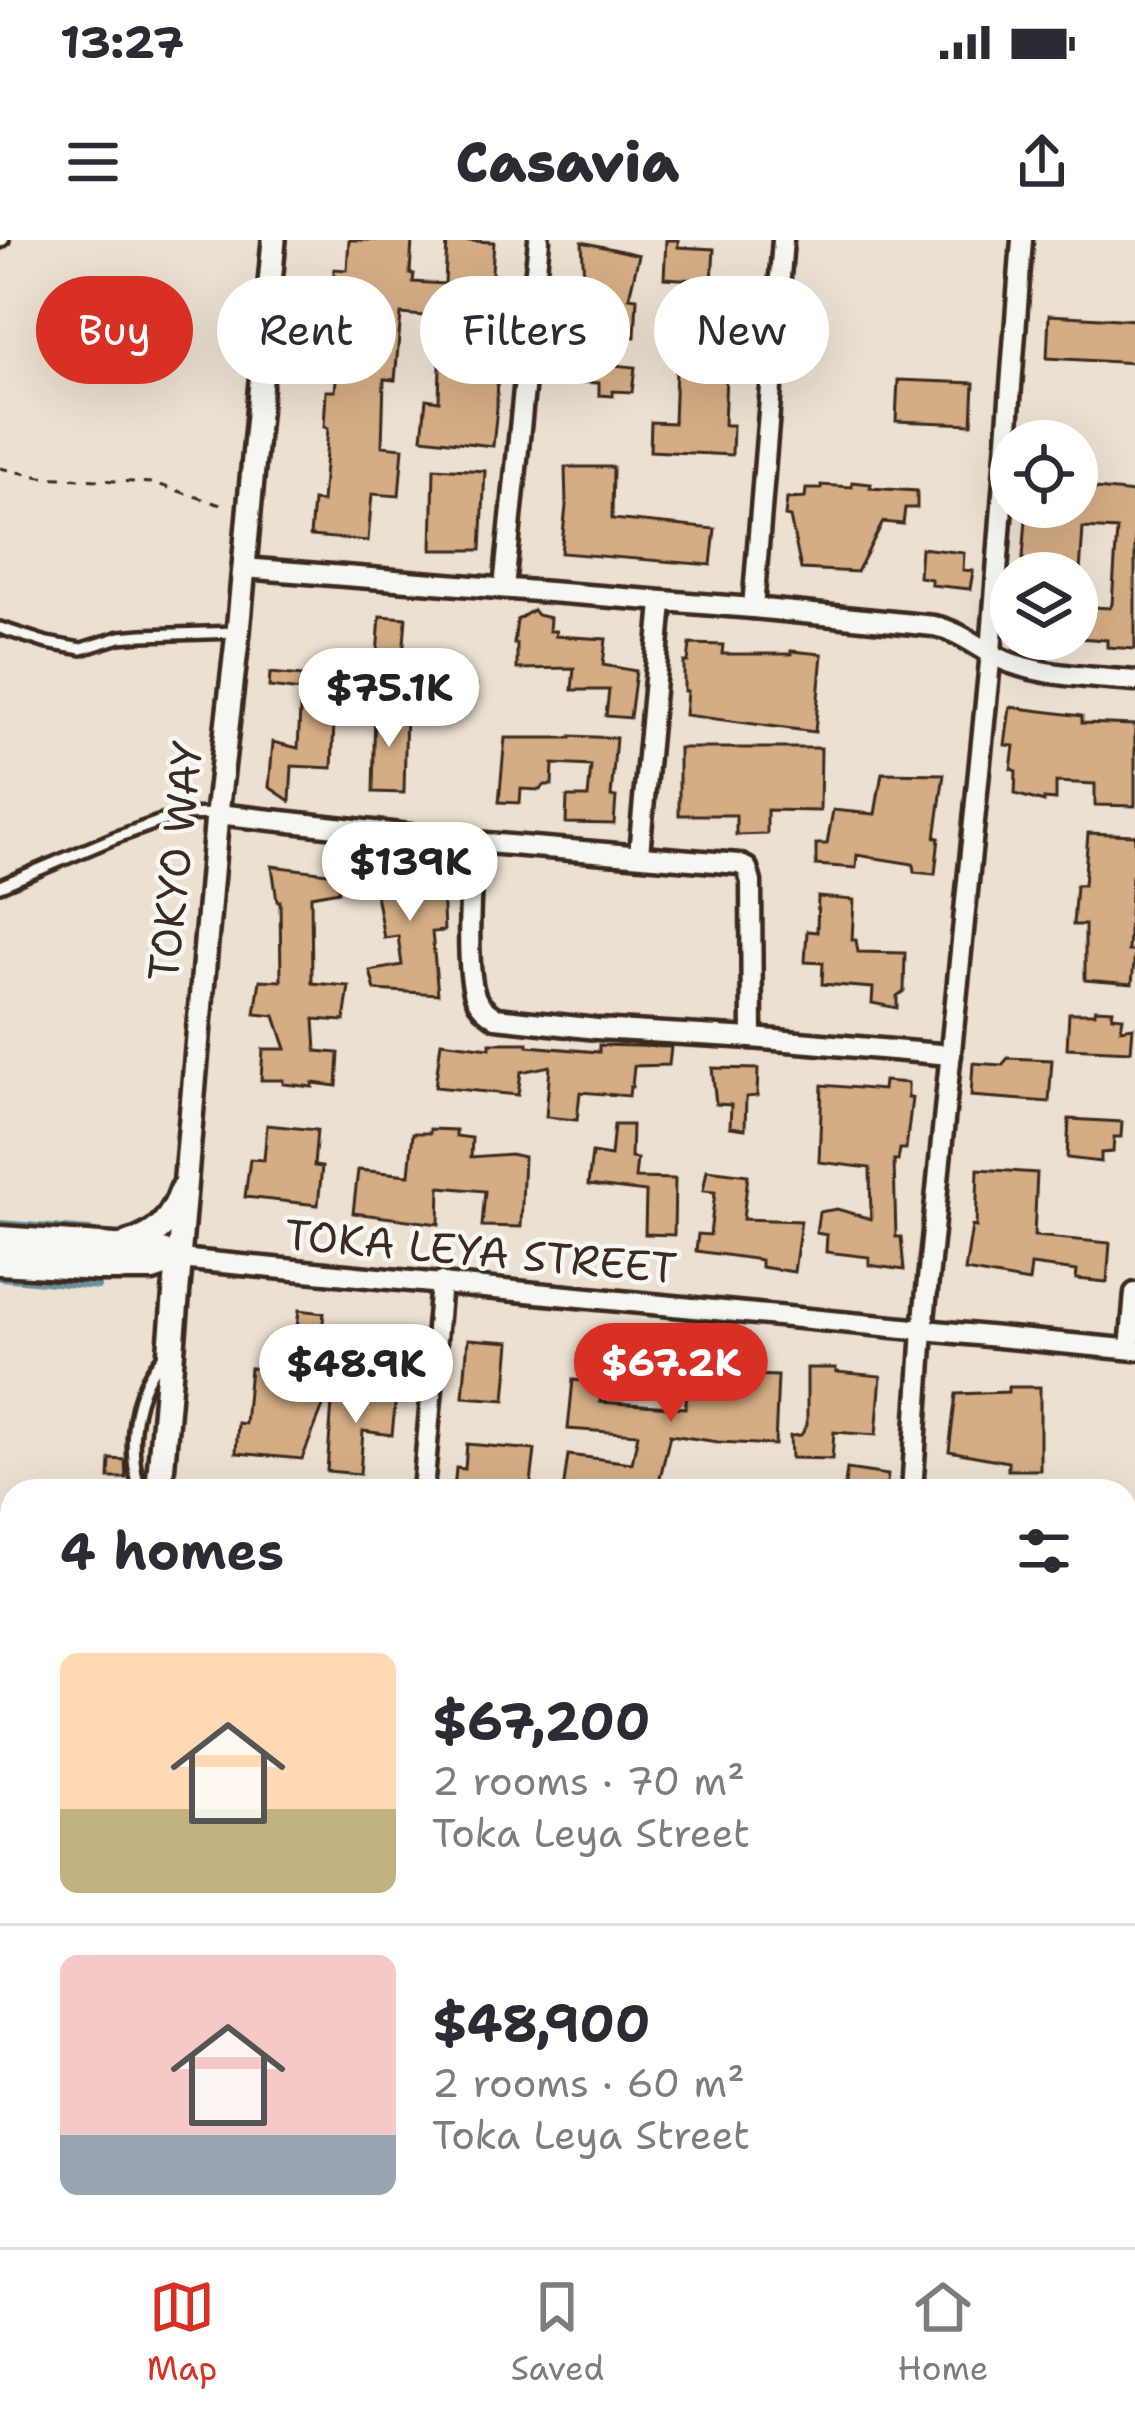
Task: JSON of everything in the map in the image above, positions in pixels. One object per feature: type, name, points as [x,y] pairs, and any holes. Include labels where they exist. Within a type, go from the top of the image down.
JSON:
[{"type":"main road","points":[[121,1246],[154,1234],[168,1222],[183,1190]]},
{"type":"main road","points":[[0,1239],[121,1246],[179,1258]]},
{"type":"main road","points":[[0,1262],[152,1268],[179,1258]]},
{"type":"main road","name":"TOKYO WAY","points":[[160,1479],[179,1258]]},
{"type":"main road","points":[[97,1268],[146,1282],[164,1300],[174,1335]]},
{"type":"street","name":"TOKYO WAY","points":[[179,1258],[274,240]]},
{"type":"street","points":[[504,588],[539,240]]},
{"type":"street","points":[[753,608],[782,240]]},
{"type":"street","points":[[999,552],[1022,240]]},
{"type":"street","points":[[243,568],[753,608],[950,629],[990,651]]},
{"type":"street","points":[[639,854],[662,603]]},
{"type":"street","points":[[913,1479],[923,1330],[990,660]]},
{"type":"street","points":[[1011,660],[1035,670],[1135,681]]},
{"type":"street","points":[[217,814],[474,842],[720,861],[747,868],[752,1038]]},
{"type":"street","points":[[474,842],[469,888],[472,977],[475,996],[485,1012],[496,1018],[951,1055]]},
{"type":"street","name":"TOKA LEYA STREET","points":[[179,1258],[1132,1350]]},
{"type":"street","points":[[424,1479],[441,1282]]},
{"type":"street","points":[[1132,1350],[1135,1293]]},
{"type":"lane","points":[[0,628],[82,649],[142,634],[238,632]]},
{"type":"lane","points":[[0,886],[178,815],[217,814]]},
{"type":"lane","points":[[136,1479],[139,1397],[174,1335]]},
{"type":"path","points":[[0,468],[41,477],[154,483],[248,513]]},
{"type":"building","points":[[349,240],[412,240],[410,274],[414,274],[413,282],[420,282],[420,316],[401,314],[396,369],[396,276],[334,276],[334,269],[347,270]]},
{"type":"building","points":[[447,240],[494,242],[492,276],[445,276]]},
{"type":"building","points":[[666,240],[678,240],[678,247],[714,249],[712,276],[664,276]]},
{"type":"building","points":[[582,242],[639,255],[630,293],[630,276],[584,276]]},
{"type":"building","points":[[630,297],[637,298],[635,337],[630,337]]},
{"type":"building","points":[[1049,315],[1135,320],[1135,363],[1047,358]]},
{"type":"building","points":[[630,367],[635,367],[632,392],[599,395],[599,384],[630,384]]},
{"type":"building","points":[[898,380],[974,383],[972,424],[896,421]]},
{"type":"building","points":[[336,384],[384,384],[382,446],[403,448],[399,496],[372,494],[368,541],[310,536],[313,501],[322,502],[326,391],[335,391]]},
{"type":"building","points":[[439,384],[497,384],[493,446],[422,438],[426,399],[439,401]]},
{"type":"building","points":[[675,384],[726,384],[724,425],[733,425],[732,455],[650,451],[651,422],[674,423]]},
{"type":"building","points":[[565,467],[613,467],[612,519],[715,529],[711,565],[561,553]]},
{"type":"building","points":[[434,468],[485,471],[481,550],[432,550]]},
{"type":"building","points":[[852,482],[917,491],[917,508],[905,508],[903,524],[883,522],[857,572],[801,569],[790,517],[785,516],[787,499],[805,498],[806,489],[821,489],[821,485],[852,487]]},
{"type":"building","points":[[1098,489],[1135,493],[1135,649],[1107,647],[1107,640],[1098,639],[1098,607],[1112,604],[1117,530],[1083,528],[1098,528]]},
{"type":"building","points":[[1025,528],[1083,528],[1081,552],[1023,552]]},
{"type":"building","points":[[921,548],[964,553],[963,570],[973,571],[970,589],[931,585],[931,579],[919,577]]},
{"type":"building","points":[[533,610],[550,618],[549,631],[556,631],[555,636],[606,639],[603,665],[636,671],[630,718],[606,716],[609,690],[572,690],[574,668],[517,669],[517,620]]},
{"type":"building","points":[[380,616],[406,618],[402,671],[376,669]]},
{"type":"building","points":[[690,644],[723,645],[722,654],[822,654],[815,732],[685,715],[684,662],[688,662]]},
{"type":"building","points":[[436,665],[457,668],[457,682],[476,684],[474,703],[433,700]]},
{"type":"building","points":[[270,673],[326,678],[323,700],[335,700],[332,768],[292,766],[290,801],[269,787],[273,742],[298,748],[301,691],[269,687]]},
{"type":"building","points":[[375,707],[406,708],[404,793],[373,792]]},
{"type":"building","points":[[1010,707],[1082,716],[1082,723],[1135,725],[1135,806],[1095,805],[1095,784],[1056,782],[1056,800],[1044,802],[1015,794],[1014,746],[1005,745]]},
{"type":"building","points":[[505,738],[616,738],[611,797],[616,797],[614,824],[566,823],[567,797],[588,797],[591,766],[553,764],[552,785],[521,789],[520,803],[499,802]]},
{"type":"building","points":[[679,748],[821,748],[820,811],[767,810],[767,834],[736,835],[736,815],[679,815]]},
{"type":"building","points":[[882,773],[944,774],[935,874],[914,872],[913,864],[857,855],[856,868],[816,865],[816,844],[827,844],[833,810],[875,814]]},
{"type":"building","points":[[1088,833],[1135,835],[1128,951],[1135,951],[1132,984],[1085,980],[1085,925],[1073,925],[1076,885],[1084,885]]},
{"type":"building","points":[[399,860],[400,866],[441,863],[444,931],[432,932],[438,994],[375,990],[370,971],[402,965],[398,936],[384,938],[375,889],[376,862]]},
{"type":"building","points":[[272,866],[336,874],[339,891],[311,896],[312,983],[349,986],[344,1021],[314,1019],[316,1051],[339,1053],[337,1086],[261,1080],[263,1049],[286,1049],[275,1016],[255,1014],[260,980],[281,981],[280,901]]},
{"type":"building","points":[[818,897],[854,900],[852,940],[858,952],[905,953],[904,991],[897,996],[897,1008],[872,1003],[873,988],[822,984],[823,963],[805,962],[807,931],[817,932]]},
{"type":"building","points":[[1095,1009],[1113,1010],[1112,1016],[1123,1017],[1121,1029],[1133,1027],[1131,1051],[1067,1048],[1069,1013],[1095,1013]]},
{"type":"building","points":[[441,1042],[490,1048],[490,1043],[528,1043],[599,1052],[599,1045],[671,1047],[669,1065],[634,1066],[629,1096],[580,1092],[577,1120],[546,1117],[550,1066],[521,1072],[518,1095],[435,1087]]},
{"type":"building","points":[[1008,1058],[1052,1060],[1049,1102],[971,1096],[973,1063],[1002,1065]]},
{"type":"building","points":[[712,1068],[758,1069],[757,1096],[746,1097],[745,1129],[730,1127],[731,1105],[716,1104]]},
{"type":"building","points":[[884,1081],[908,1083],[908,1098],[912,1098],[906,1149],[900,1149],[898,1161],[894,1160],[896,1237],[901,1237],[904,1270],[869,1265],[869,1257],[826,1252],[827,1235],[816,1233],[819,1212],[837,1209],[871,1219],[870,1168],[819,1162],[822,1085],[883,1090]]},
{"type":"building","points":[[1069,1119],[1122,1122],[1121,1137],[1114,1137],[1113,1152],[1101,1153],[1101,1162],[1067,1158]]},
{"type":"building","points":[[267,1125],[317,1130],[314,1166],[322,1167],[318,1205],[245,1197],[250,1159],[264,1160]]},
{"type":"building","points":[[614,1125],[632,1125],[635,1178],[675,1179],[674,1235],[645,1234],[646,1192],[588,1185],[592,1153],[611,1156]]},
{"type":"building","points":[[430,1129],[456,1130],[456,1136],[472,1138],[471,1157],[524,1157],[521,1227],[482,1226],[485,1191],[440,1187],[439,1224],[353,1213],[358,1170],[409,1175],[413,1133],[430,1133]]},
{"type":"building","points":[[978,1169],[1037,1173],[1034,1236],[1110,1243],[1107,1282],[1076,1279],[1077,1271],[1031,1265],[1029,1282],[965,1271],[972,1226],[976,1227]]},
{"type":"building","points":[[707,1170],[748,1175],[743,1219],[801,1221],[794,1272],[761,1267],[761,1260],[696,1251],[698,1234],[710,1235],[715,1192],[703,1191]]},
{"type":"building","points":[[299,1310],[324,1313],[316,1387],[330,1389],[302,1459],[236,1453],[238,1423],[245,1424],[250,1368],[292,1372]]},
{"type":"building","points":[[468,1339],[510,1342],[505,1400],[463,1397]]},
{"type":"building","points":[[692,1358],[728,1364],[726,1374],[778,1376],[775,1445],[670,1435],[660,1479],[565,1479],[568,1455],[632,1463],[638,1434],[568,1429],[573,1380],[602,1383],[600,1402],[685,1408]]},
{"type":"building","points":[[807,1368],[881,1376],[876,1435],[834,1432],[832,1459],[791,1458],[790,1436],[801,1435],[807,1425]]},
{"type":"building","points":[[1008,1387],[1040,1387],[1040,1470],[1008,1470],[1008,1462],[949,1451],[956,1394],[1008,1392]]},
{"type":"building","points":[[333,1389],[396,1396],[392,1435],[363,1431],[360,1474],[327,1471]]},
{"type":"building","points":[[467,1444],[535,1450],[531,1479],[455,1479],[456,1468],[465,1469]]},
{"type":"building","points":[[110,1459],[125,1460],[126,1478],[109,1478]]},
{"type":"building","points":[[847,1469],[888,1475],[888,1479],[846,1479]]},
{"type":"waterway","points":[[0,1223],[90,1230]]},
{"type":"waterway","points":[[0,1278],[98,1287]]}]
